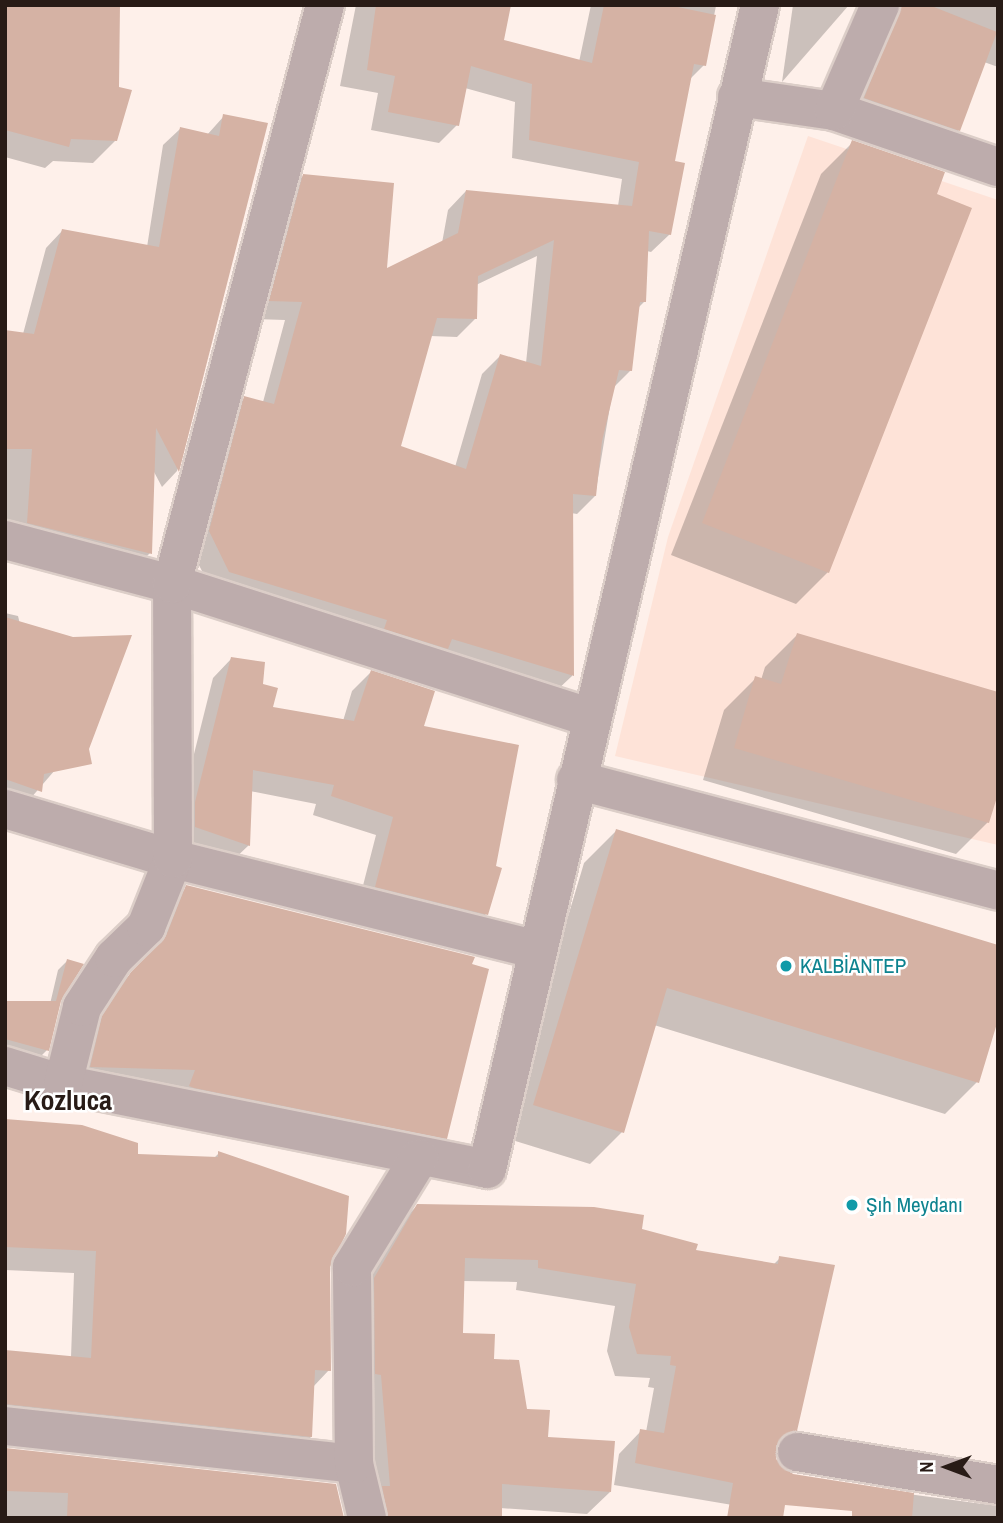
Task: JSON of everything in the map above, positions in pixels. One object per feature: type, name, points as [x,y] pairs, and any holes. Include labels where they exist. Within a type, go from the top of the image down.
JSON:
[{"type":"street","points":[[63,1084],[82,1007],[114,958],[146,927],[173,859],[172,584],[325,5]]},
{"type":"street","points":[[5,1066],[63,1084],[419,1158],[487,1169],[535,949],[760,5]]},
{"type":"street","points":[[834,111],[880,5]]},
{"type":"street","points":[[737,97],[834,111],[998,167]]},
{"type":"street","points":[[5,540],[172,584],[591,718]]},
{"type":"street","points":[[576,780],[998,891]]},
{"type":"street","points":[[5,809],[173,859],[535,949]]},
{"type":"street","points":[[367,1518],[355,1464],[352,1267],[419,1158]]},
{"type":"street","points":[[5,1426],[355,1464]]},
{"type":"street","points":[[797,1452],[998,1485]]},
{"type":"shaded area","points":[[808,136],[998,200],[998,845],[615,756],[668,537]]},
{"type":"building","points":[[5,5],[120,5],[119,87],[132,90],[117,141],[71,139],[69,147],[5,130]]},
{"type":"building","points":[[376,5],[511,5],[504,40],[592,63],[604,5],[668,5],[716,15],[706,66],[694,64],[675,161],[685,163],[671,235],[649,231],[646,302],[640,302],[632,371],[619,370],[602,441],[596,496],[573,494],[574,676],[452,639],[448,649],[384,629],[387,620],[229,572],[209,531],[244,396],[274,404],[302,302],[269,301],[303,174],[394,183],[387,268],[458,233],[466,190],[632,206],[639,162],[529,140],[532,84],[471,66],[459,126],[388,112],[395,76],[367,70]],"holes":[[[554,240],[541,366],[500,354],[466,469],[401,446],[437,318],[477,319],[478,276]]]},
{"type":"building","points":[[901,5],[929,5],[997,32],[960,131],[864,98]]},
{"type":"building","points":[[223,114],[268,123],[179,472],[156,428],[152,554],[27,523],[32,449],[5,449],[5,330],[34,334],[62,229],[159,247],[180,127],[219,136]]},
{"type":"building","points":[[852,140],[945,172],[937,194],[972,208],[829,573],[702,523]]},
{"type":"building","points":[[5,617],[73,637],[132,635],[89,749],[92,764],[44,774],[42,792],[5,779]]},
{"type":"building","points":[[797,633],[998,692],[998,794],[989,823],[734,748],[755,676],[781,684]]},
{"type":"building","points":[[231,657],[265,662],[263,684],[278,688],[273,707],[354,721],[371,670],[435,691],[424,726],[519,745],[496,866],[502,868],[488,915],[375,887],[393,817],[331,796],[334,785],[253,770],[250,846],[195,827],[195,802]]},
{"type":"building","name":"KALBİANTEP","points":[[616,829],[998,945],[998,1020],[979,1083],[667,988],[624,1133],[533,1105]]},
{"type":"building","points":[[186,885],[475,957],[472,964],[489,969],[447,1139],[194,1088],[189,1086],[195,1070],[90,1067],[102,1016],[131,972],[166,936]]},
{"type":"building","points":[[67,959],[84,964],[61,1001],[49,1051],[5,1039],[5,1001],[56,1001]]},
{"type":"building","points":[[5,1119],[82,1125],[138,1143],[138,1154],[218,1157],[218,1151],[349,1196],[346,1234],[330,1267],[331,1371],[315,1370],[312,1437],[5,1404],[5,1350],[91,1358],[96,1251],[5,1247]]},
{"type":"building","points":[[417,1204],[594,1207],[644,1215],[642,1229],[698,1244],[696,1250],[778,1264],[779,1256],[835,1265],[797,1431],[780,1439],[776,1459],[793,1474],[914,1493],[912,1518],[852,1518],[852,1511],[785,1505],[783,1518],[727,1518],[733,1483],[635,1463],[640,1429],[664,1433],[676,1366],[670,1365],[671,1356],[637,1354],[629,1327],[636,1284],[538,1268],[538,1260],[465,1258],[463,1333],[495,1334],[494,1359],[519,1360],[527,1409],[550,1410],[548,1437],[615,1441],[611,1492],[502,1484],[502,1518],[388,1518],[382,1486],[390,1486],[381,1375],[375,1374],[374,1278]]},
{"type":"building","points":[[5,1448],[336,1484],[344,1518],[67,1518],[68,1493],[5,1491]]},
{"type":"place","name":"KALBİANTEP","points":[[786,966]]},
{"type":"place","name":"Şıh Meydanı","points":[[852,1205]]},
{"type":"district","name":"Kozluca","points":[[68,1100]]}]
